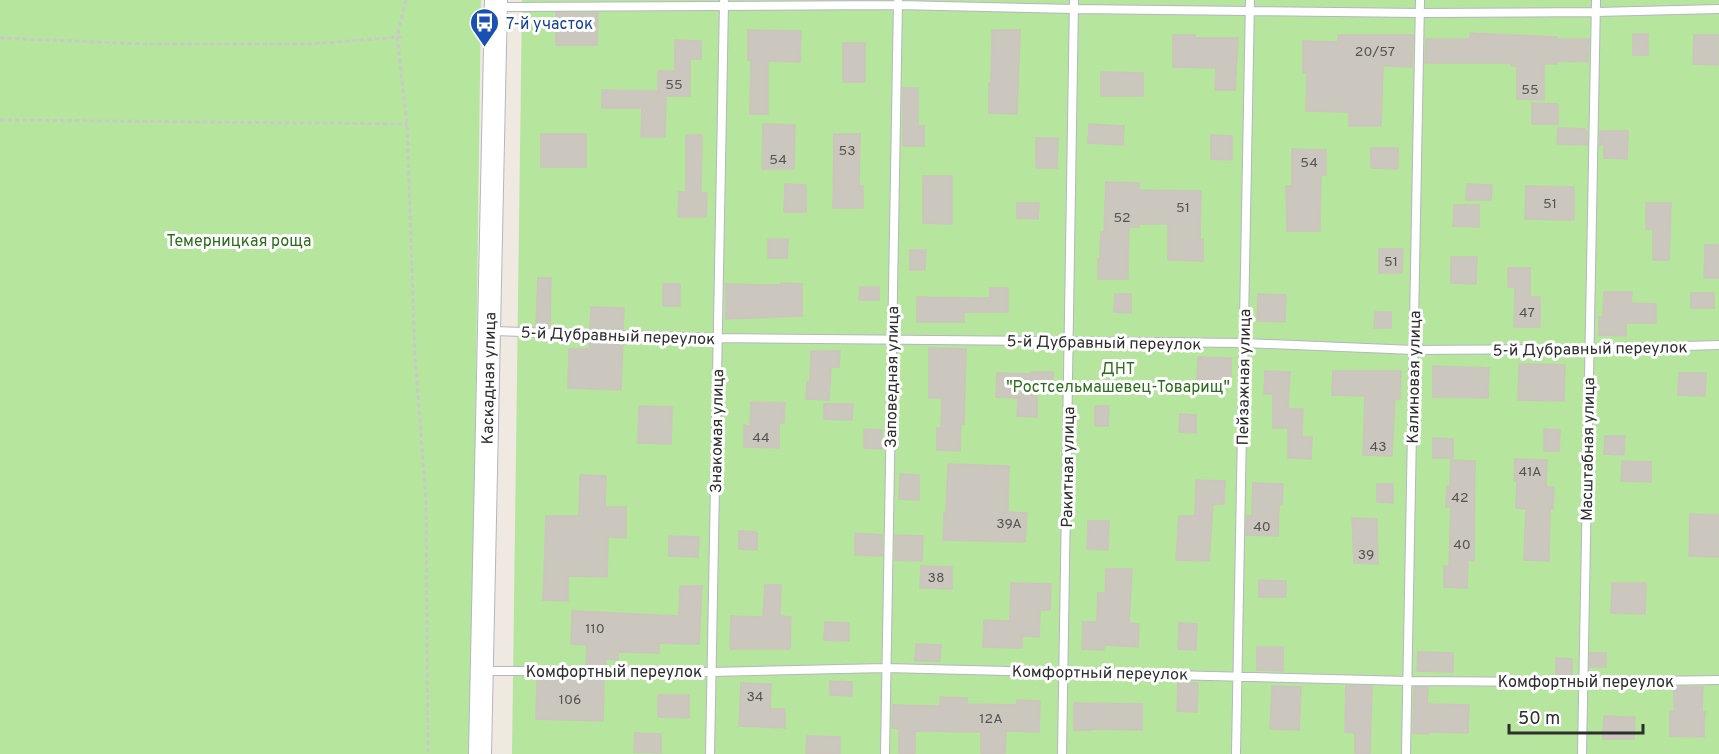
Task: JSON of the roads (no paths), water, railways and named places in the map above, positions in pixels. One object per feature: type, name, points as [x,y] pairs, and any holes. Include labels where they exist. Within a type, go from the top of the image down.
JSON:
[{"type":"street","name":"Каскадная улица","points":[[480,754],[496,4]]},
{"type":"lane","name":"Пейзажная улица","points":[[1236,754],[1250,0]]},
{"type":"lane","name":"Калиновая улица","points":[[1406,754],[1420,0]]},
{"type":"lane","name":"Масштабная улица","points":[[1582,754],[1596,0]]},
{"type":"lane","name":"Знакомая улица","points":[[710,754],[724,2]]},
{"type":"lane","points":[[496,4],[898,2],[1420,13],[1719,9]]},
{"type":"lane","name":"Заповедная улица","points":[[885,754],[898,2]]},
{"type":"lane","name":"Ракитная улица","points":[[1062,754],[1074,4]]},
{"type":"lane","name":"5-й Дубравный переулок","points":[[489,331],[718,338],[1244,343],[1414,350],[1589,349],[1719,345]]},
{"type":"lane","name":"Комфортный переулок","points":[[481,671],[711,672],[886,668],[1408,681],[1719,680]]},
{"type":"place","name":"7-й участок","points":[[485,48]]},
{"type":"park label","name":"Темерницкая роща","points":[[239,240]]},
{"type":"park label","name":"ДНТ \"Ростсельмашевец-Товарищ\"","points":[[1118,377]]}]
